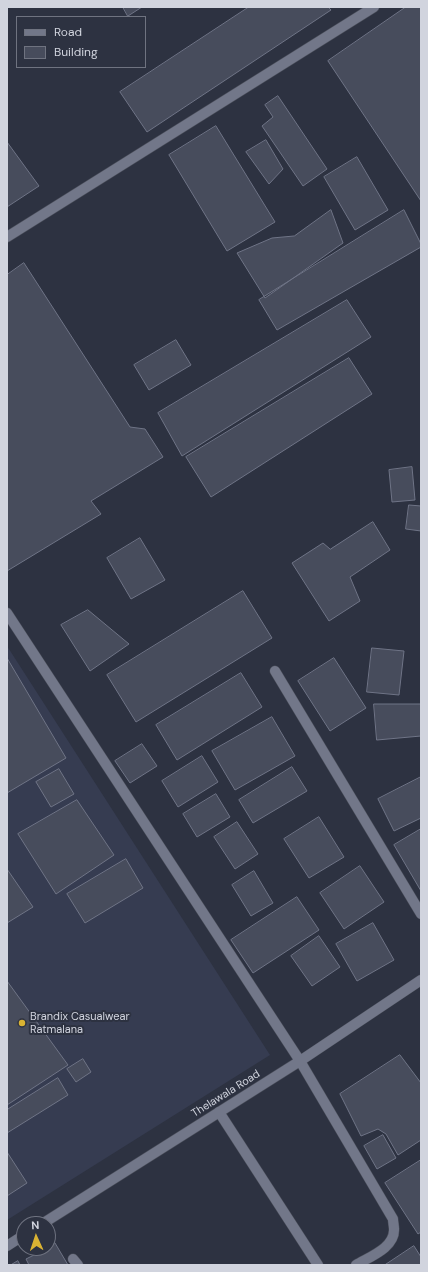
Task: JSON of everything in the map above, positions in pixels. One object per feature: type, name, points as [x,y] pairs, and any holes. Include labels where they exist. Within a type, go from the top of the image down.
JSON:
[{"type":"street","points":[[7,238],[374,7]]},
{"type":"street","points":[[7,613],[300,1061],[393,1219],[395,1230],[390,1242],[379,1251],[356,1265]]},
{"type":"street","points":[[275,671],[421,914]]},
{"type":"street","name":"Thelawala Road","points":[[55,1216],[300,1061],[421,980]]},
{"type":"street","points":[[219,1112],[318,1265]]},
{"type":"street","points":[[7,1246],[16,1240]]},
{"type":"shaded area","points":[[7,646],[270,1055],[7,1220]]},
{"type":"building","points":[[123,7],[142,7],[128,16]]},
{"type":"building","points":[[249,7],[328,7],[331,10],[147,132],[120,92]]},
{"type":"building","points":[[406,7],[421,7],[421,201],[328,61]]},
{"type":"building","points":[[278,96],[327,169],[303,186],[262,126],[273,117],[265,105]]},
{"type":"building","points":[[216,126],[275,222],[227,251],[169,155]]},
{"type":"building","points":[[266,140],[283,169],[269,184],[246,152]]},
{"type":"building","points":[[7,142],[39,186],[7,207]]},
{"type":"building","points":[[357,157],[388,210],[355,230],[324,177]]},
{"type":"building","points":[[331,210],[343,243],[265,298],[237,253],[272,238],[294,236]]},
{"type":"building","points":[[404,210],[421,244],[421,247],[277,330],[259,300]]},
{"type":"building","points":[[24,263],[130,427],[145,429],[163,457],[91,501],[101,514],[7,571],[7,275]]},
{"type":"building","points":[[347,300],[371,337],[182,456],[158,413]]},
{"type":"building","points":[[176,340],[191,365],[149,390],[134,365]]},
{"type":"building","points":[[349,358],[372,394],[211,497],[186,457]]},
{"type":"building","points":[[412,467],[415,500],[392,502],[389,470]]},
{"type":"building","points":[[409,505],[421,506],[421,531],[406,529]]},
{"type":"building","points":[[373,522],[390,550],[350,577],[360,601],[329,621],[292,563],[323,543],[330,549]]},
{"type":"building","points":[[140,538],[165,580],[131,599],[107,558]]},
{"type":"building","points":[[243,591],[272,638],[136,722],[107,675]]},
{"type":"building","points":[[88,610],[129,644],[90,671],[61,625]]},
{"type":"building","points":[[372,648],[404,651],[399,695],[367,692]]},
{"type":"building","points":[[7,658],[66,758],[7,793]]},
{"type":"building","points":[[334,658],[366,708],[330,731],[298,681]]},
{"type":"building","points":[[241,673],[262,707],[177,760],[156,725]]},
{"type":"building","points":[[374,704],[421,704],[421,736],[377,740]]},
{"type":"building","points":[[272,717],[295,756],[235,790],[212,751]]},
{"type":"building","points":[[142,744],[157,766],[130,783],[115,761]]},
{"type":"building","points":[[202,756],[218,782],[178,807],[162,781]]},
{"type":"building","points":[[292,767],[307,791],[253,823],[239,800]]},
{"type":"building","points":[[59,769],[74,794],[51,807],[36,782]]},
{"type":"building","points":[[421,777],[421,818],[394,831],[378,799]]},
{"type":"building","points":[[216,794],[230,817],[197,837],[183,814]]},
{"type":"building","points":[[77,800],[114,855],[56,894],[18,834]]},
{"type":"building","points":[[319,817],[344,857],[309,878],[284,839]]},
{"type":"building","points":[[237,822],[258,854],[235,869],[214,837]]},
{"type":"building","points":[[421,829],[421,891],[394,845]]},
{"type":"building","points":[[126,859],[143,888],[85,923],[67,894]]},
{"type":"building","points":[[360,866],[384,902],[344,929],[320,893]]},
{"type":"building","points":[[7,869],[33,907],[7,923]]},
{"type":"building","points":[[254,871],[273,903],[251,916],[232,885]]},
{"type":"building","points":[[297,897],[319,930],[253,973],[231,940]]},
{"type":"building","points":[[373,923],[394,960],[357,981],[336,944]]},
{"type":"building","points":[[319,936],[340,967],[312,986],[291,956]]},
{"type":"building","name":"Brandix Casualwear Ratmalana","points":[[7,981],[68,1065],[7,1105]]},
{"type":"building","points":[[400,1055],[421,1083],[421,1140],[398,1155],[386,1134],[378,1129],[361,1136],[340,1094]]},
{"type":"building","points":[[83,1059],[91,1072],[76,1082],[67,1069]]},
{"type":"building","points":[[58,1078],[68,1095],[7,1133],[7,1110]]},
{"type":"building","points":[[383,1135],[396,1158],[377,1169],[364,1146]]},
{"type":"building","points":[[7,1152],[27,1183],[7,1196]]},
{"type":"building","points":[[421,1160],[421,1232],[418,1234],[385,1183]]},
{"type":"building","points":[[56,1245],[68,1265],[29,1265],[26,1259],[32,1256],[56,1256]]},
{"type":"building","points":[[414,1246],[421,1257],[421,1265],[385,1265]]},
{"type":"building","points":[[18,1261],[20,1265],[11,1265]]},
{"type":"place","name":"Brandix Casualwear Ratmalana","points":[[22,1023]]}]
